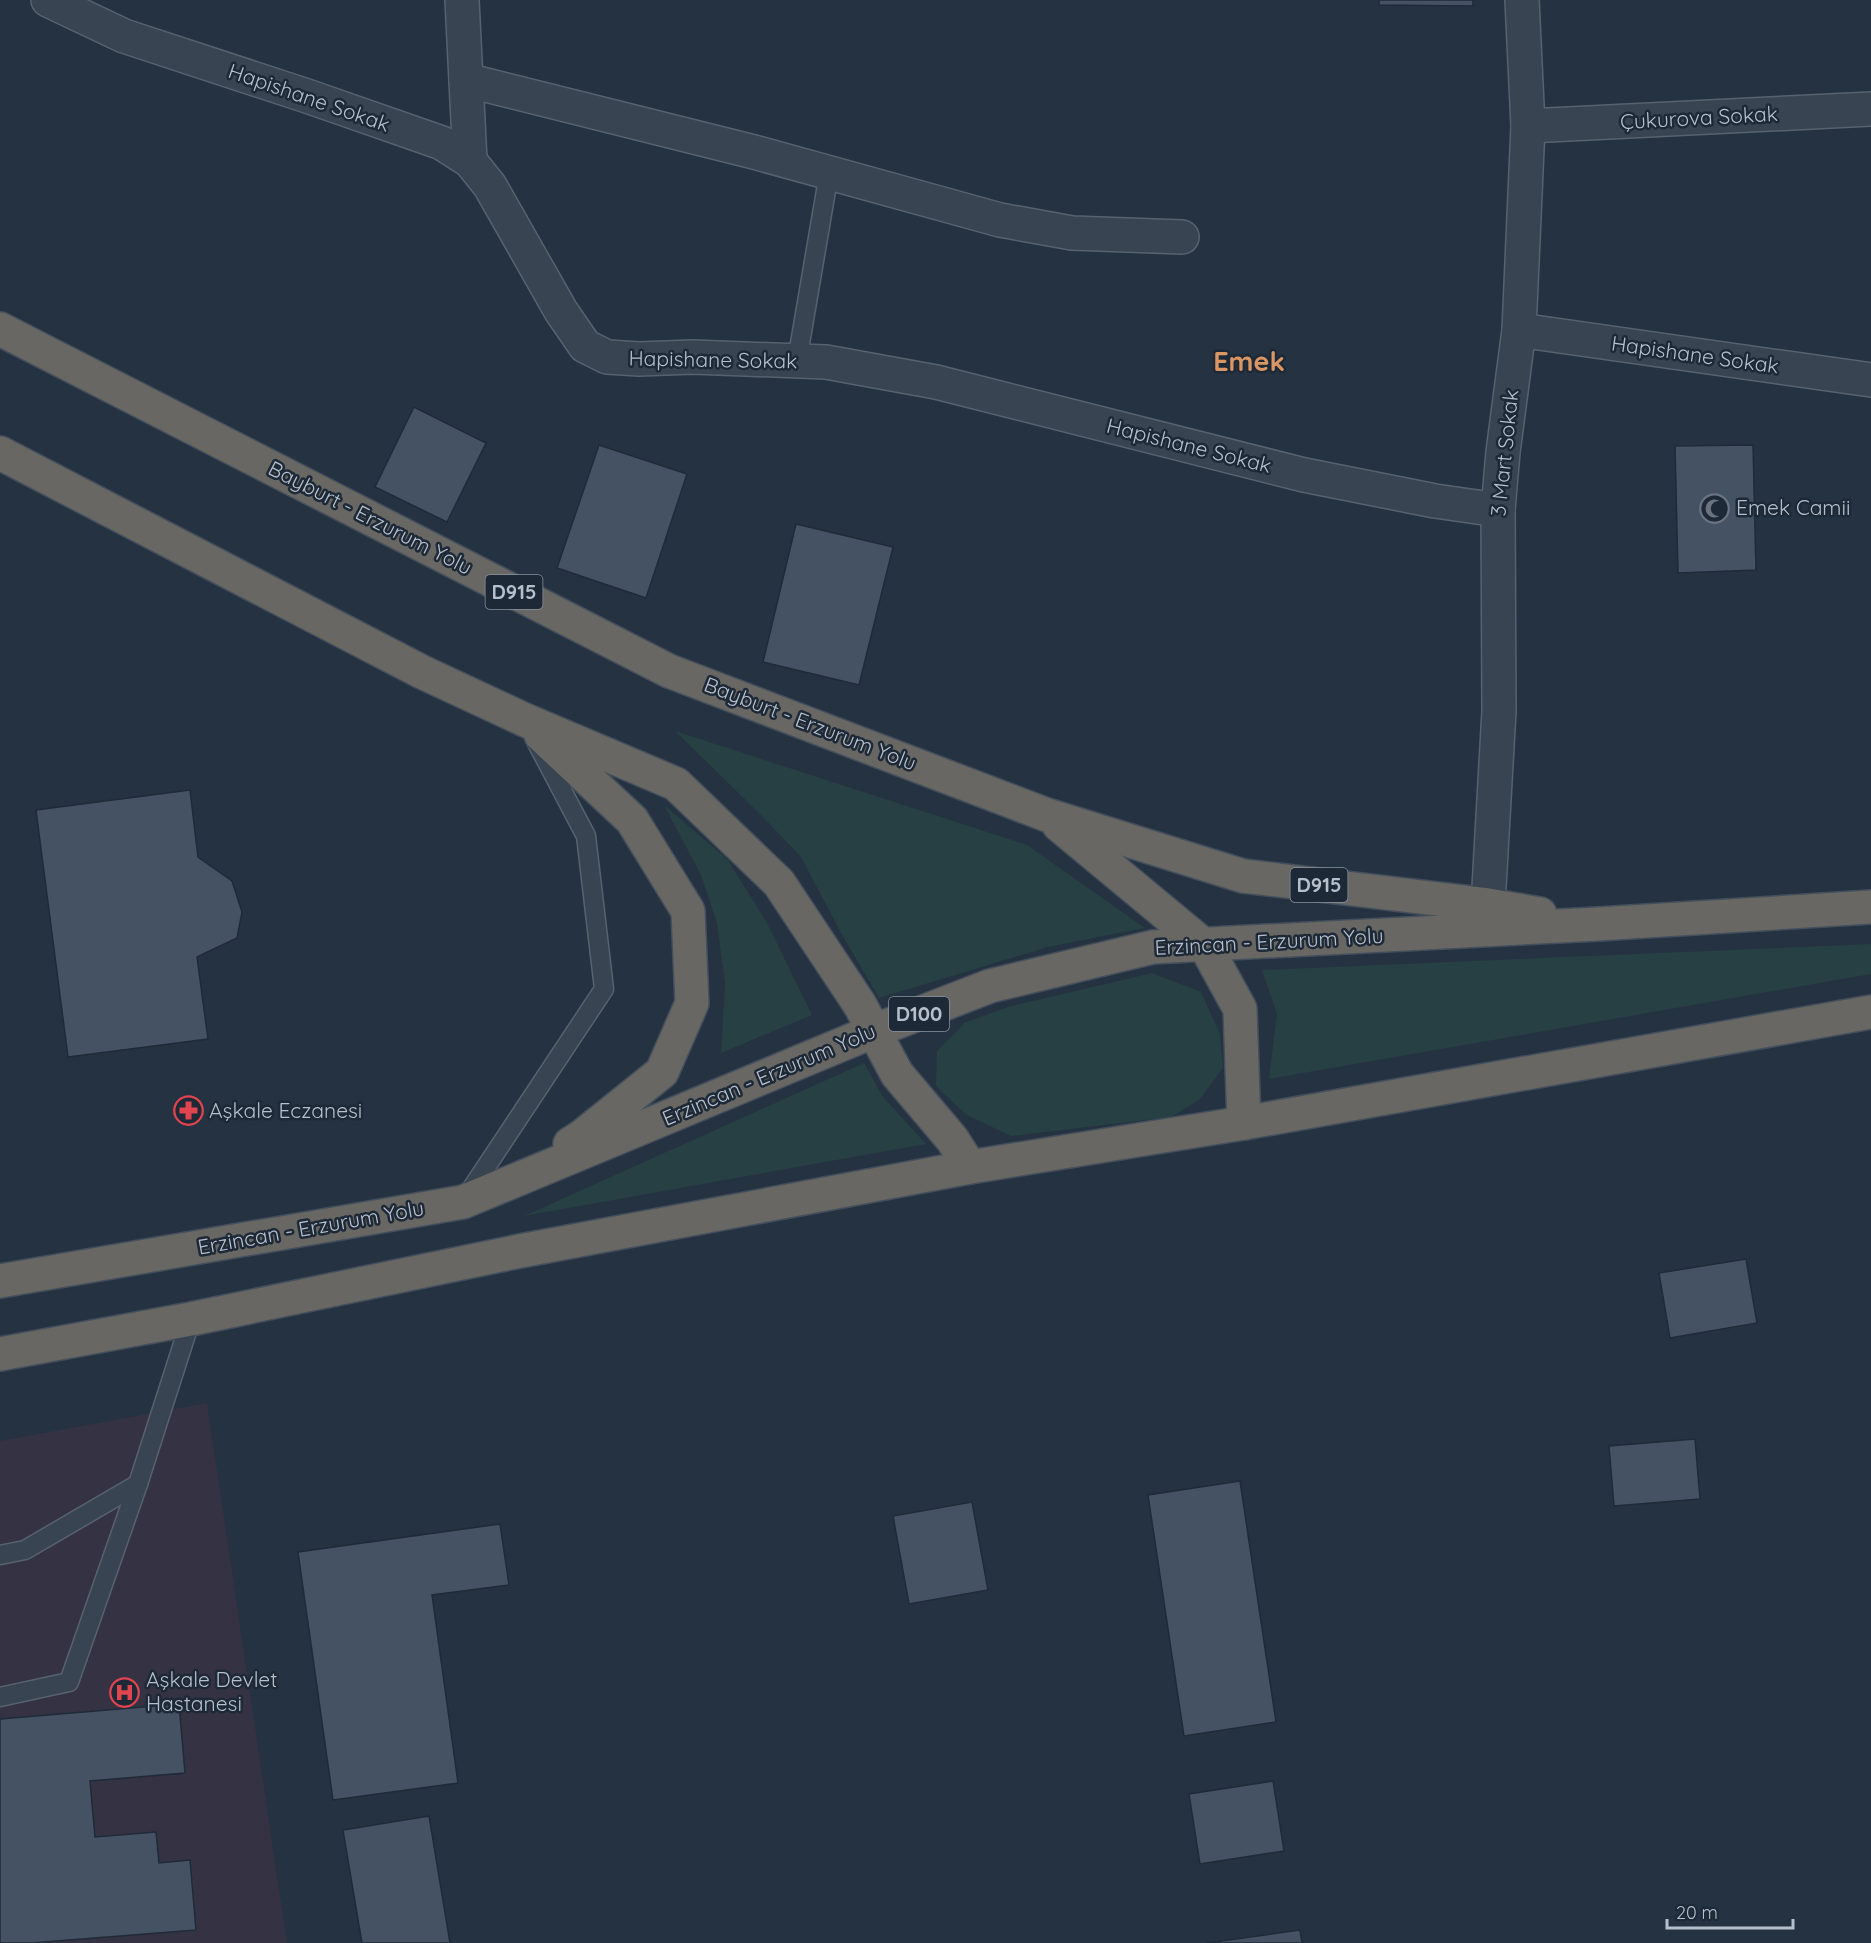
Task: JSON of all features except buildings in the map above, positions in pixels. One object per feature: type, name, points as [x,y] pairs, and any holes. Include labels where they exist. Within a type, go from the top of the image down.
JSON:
[{"type":"highway","name":"Bayburt - Erzurum Yolu","points":[[0,329],[669,671],[1047,815],[1243,876],[1488,906],[1598,924]]},
{"type":"highway","points":[[0,453],[422,672],[525,720],[676,784],[779,883],[860,1005],[897,1074],[952,1139],[970,1167]]},
{"type":"highway","points":[[463,1202],[581,1137],[662,1072],[692,1002],[688,911],[632,820],[525,720]]},
{"type":"highway","name":"Bayburt - Erzurum Yolu","points":[[1047,815],[1203,945],[1239,1009],[1244,1123]]},
{"type":"highway","name":"Erzincan - Erzurum Yolu","points":[[0,1281],[463,1202],[874,1031],[990,986],[1154,947],[1871,907]]},
{"type":"highway","points":[[0,1354],[191,1319],[520,1251],[970,1167],[1244,1123],[1871,1012]]},
{"type":"street","name":"Hapishane Sokak","points":[[48,0],[124,36],[442,143],[470,161],[490,186],[561,311],[585,346],[607,357],[639,359],[693,357],[826,362],[936,382],[1304,475],[1435,501],[1498,510]]},
{"type":"street","points":[[462,0],[470,161]]},
{"type":"street","name":"3 Mart Sokak","points":[[1488,906],[1499,711],[1498,510],[1519,330],[1528,126],[1522,0]]},
{"type":"street","points":[[466,80],[754,152],[1000,220],[1072,232],[1182,237]]},
{"type":"street","name":"Çukurova Sokak","points":[[1528,126],[1871,109]]},
{"type":"street","name":"Hapishane Sokak","points":[[1519,330],[1871,380]]},
{"type":"lane","points":[[797,361],[829,173]]},
{"type":"lane","points":[[463,1202],[604,988],[586,836],[525,720]]},
{"type":"lane","points":[[0,1697],[69,1682],[138,1484],[191,1319]]},
{"type":"lane","points":[[0,1555],[25,1551],[138,1484]]},
{"type":"shaded area","name":"Aşkale Devlet Hastanesi","points":[[207,1403],[287,1943],[0,1943],[0,1441]]},
{"type":"green space","points":[[675,731],[1027,845],[1145,928],[1048,947],[879,998],[801,857]]},
{"type":"green space","points":[[664,805],[727,859],[766,921],[812,1015],[721,1053],[725,984],[717,923],[701,875]]},
{"type":"green space","points":[[1871,944],[1871,974],[1269,1079],[1277,1014],[1262,970]]},
{"type":"green space","points":[[1152,973],[1201,992],[1220,1034],[1223,1068],[1199,1100],[1171,1117],[1011,1136],[965,1114],[936,1086],[937,1051],[964,1023],[1008,1007]]},
{"type":"green space","points":[[864,1063],[883,1097],[926,1144],[524,1216]]},
{"type":"place","name":"Emek Camii","points":[[1715,508]]},
{"type":"place","name":"Aşkale Eczanesi","points":[[188,1111]]},
{"type":"place","name":"Aşkale Devlet Hastanesi","points":[[125,1692]]},
{"type":"district","name":"Emek","points":[[1249,362]]}]
